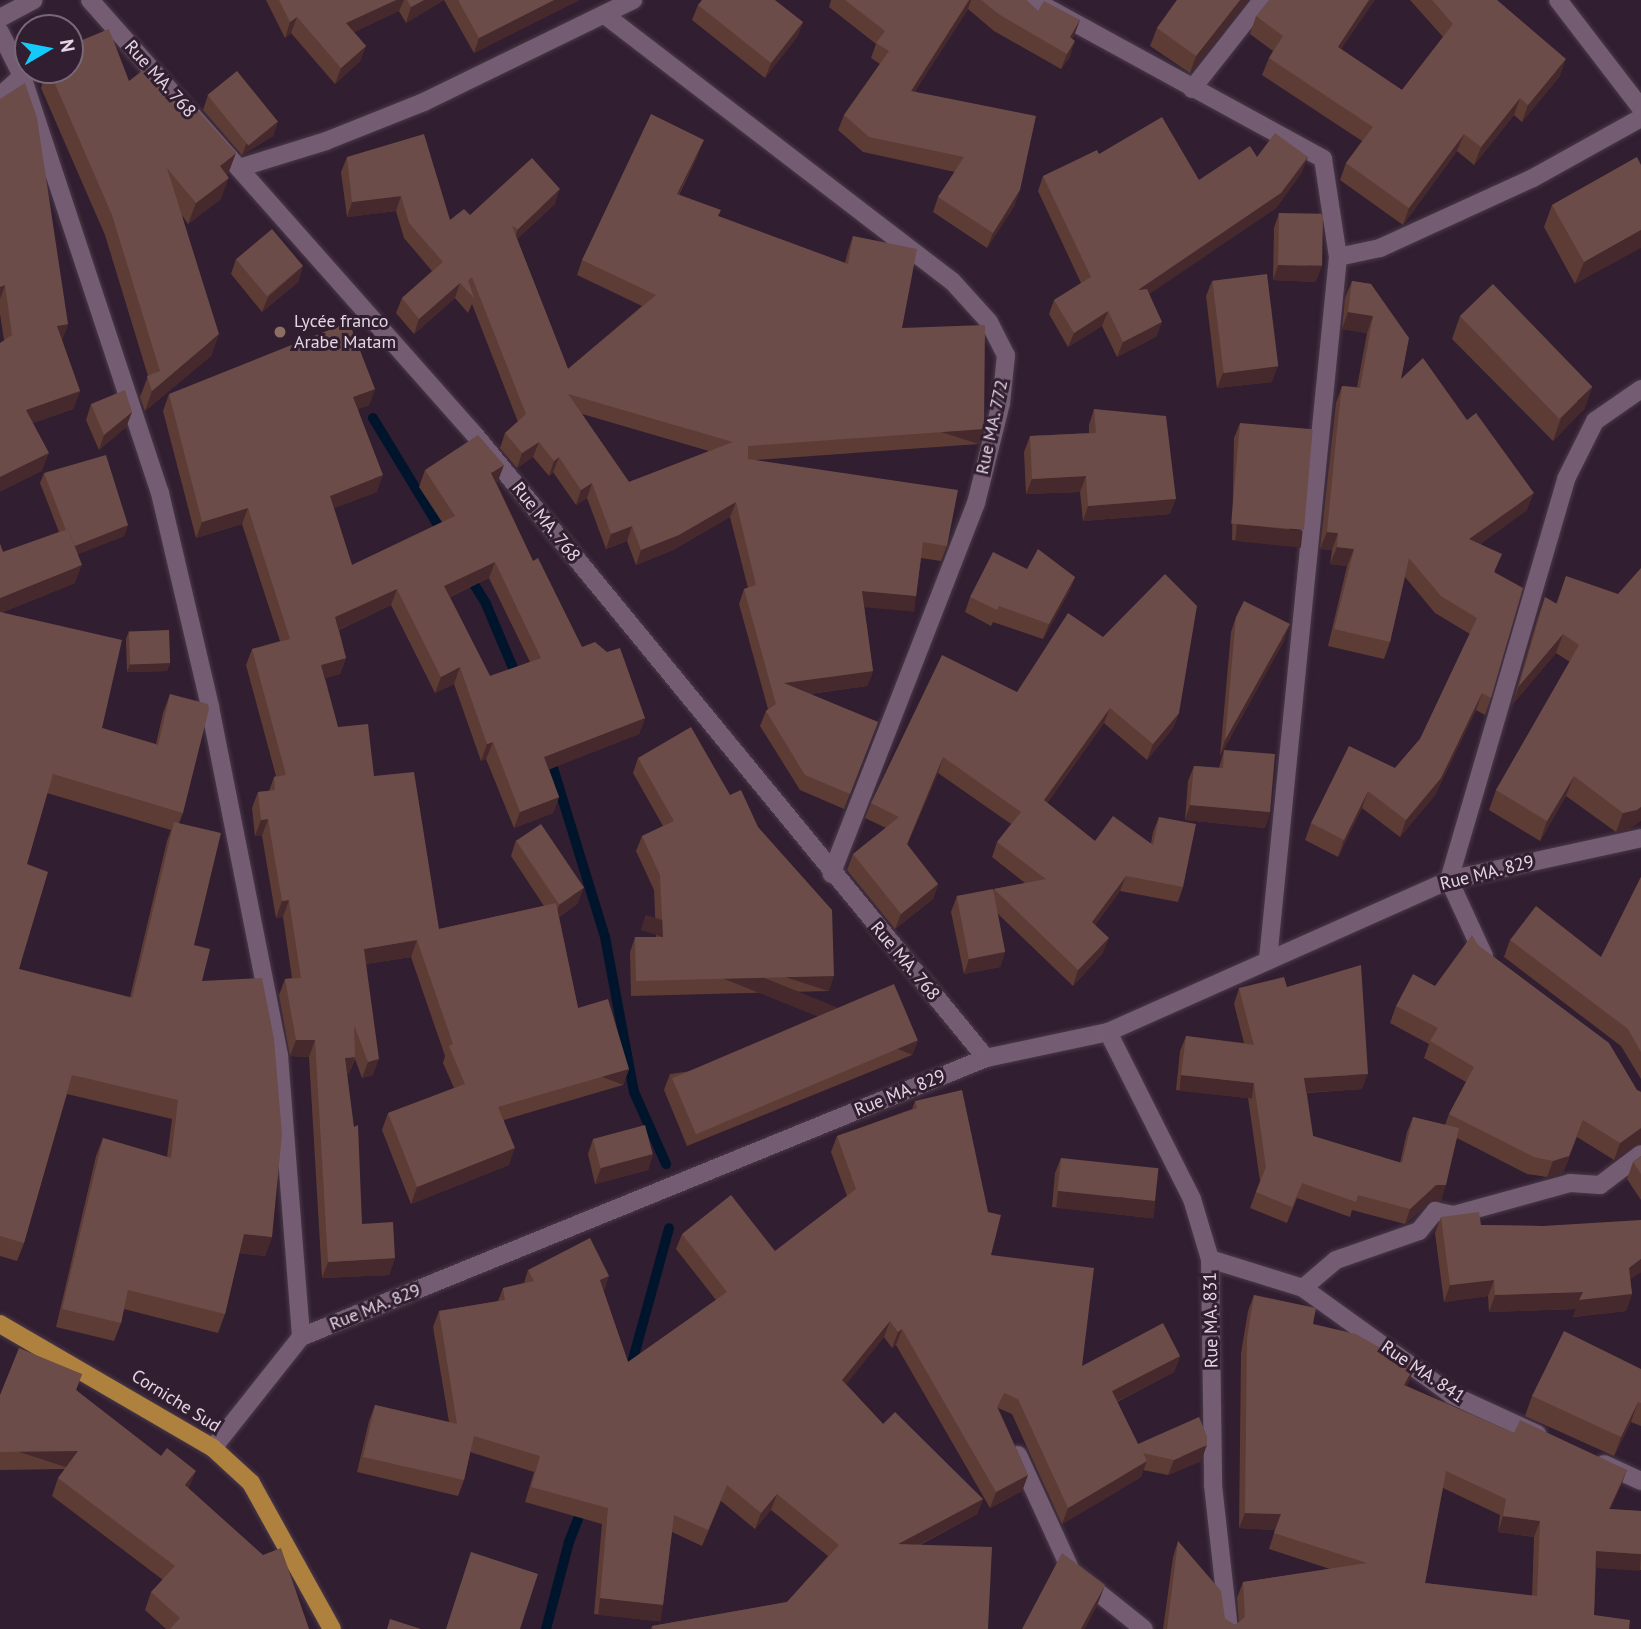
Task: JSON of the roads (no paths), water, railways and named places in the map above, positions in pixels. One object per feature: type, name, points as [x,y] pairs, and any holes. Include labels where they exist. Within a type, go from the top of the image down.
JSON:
[{"type":"main road","name":"Corniche Sud","points":[[0,1324],[213,1448],[251,1483],[332,1629]]},
{"type":"street","points":[[0,18],[34,0]]},
{"type":"street","name":"Rue MA. 768","points":[[90,0],[474,434],[831,874],[986,1058]]},
{"type":"street","points":[[239,168],[326,141],[424,102],[633,0]]},
{"type":"street","points":[[1033,0],[1323,159],[1338,257],[1268,960]]},
{"type":"street","points":[[1192,89],[1262,0]]},
{"type":"street","points":[[1558,0],[1641,108]]},
{"type":"street","name":"Rue MA. 772","points":[[605,15],[952,281],[989,322],[1006,355],[1001,403],[976,503],[831,874]]},
{"type":"street","points":[[0,32],[14,60]]},
{"type":"street","points":[[0,96],[14,83]]},
{"type":"street","points":[[25,84],[160,493],[211,707],[279,1056],[301,1338]]},
{"type":"street","points":[[1338,257],[1380,248],[1533,178],[1641,118]]},
{"type":"street","points":[[1499,968],[1479,953],[1449,880],[1566,479],[1595,421],[1641,389]]},
{"type":"street","name":"Rue MA. 829","points":[[213,1448],[301,1338],[986,1058],[1108,1032],[1449,880],[1641,838]]},
{"type":"street","name":"Rue MA. 831","points":[[1108,1032],[1192,1199],[1210,1259],[1213,1485],[1228,1629]]},
{"type":"street","points":[[1303,1288],[1336,1261],[1419,1231],[1435,1211],[1454,1215],[1570,1183],[1600,1185],[1641,1154]]},
{"type":"street","name":"Rue MA. 841","points":[[1210,1259],[1303,1288],[1452,1395],[1553,1441]]},
{"type":"street","points":[[1008,1432],[1071,1571],[1144,1629]]},
{"type":"street","points":[[1591,1458],[1641,1481]]},
{"type":"waterway","points":[[373,418],[444,535]]},
{"type":"waterway","points":[[467,573],[486,604],[519,682]]},
{"type":"waterway","points":[[549,755],[605,937],[634,1092],[666,1164]]},
{"type":"waterway","points":[[630,1370],[669,1228]]},
{"type":"waterway","points":[[546,1629],[569,1542],[584,1504]]},
{"type":"place","name":"Lycée franco Arabe Matam","points":[[280,332]]}]
